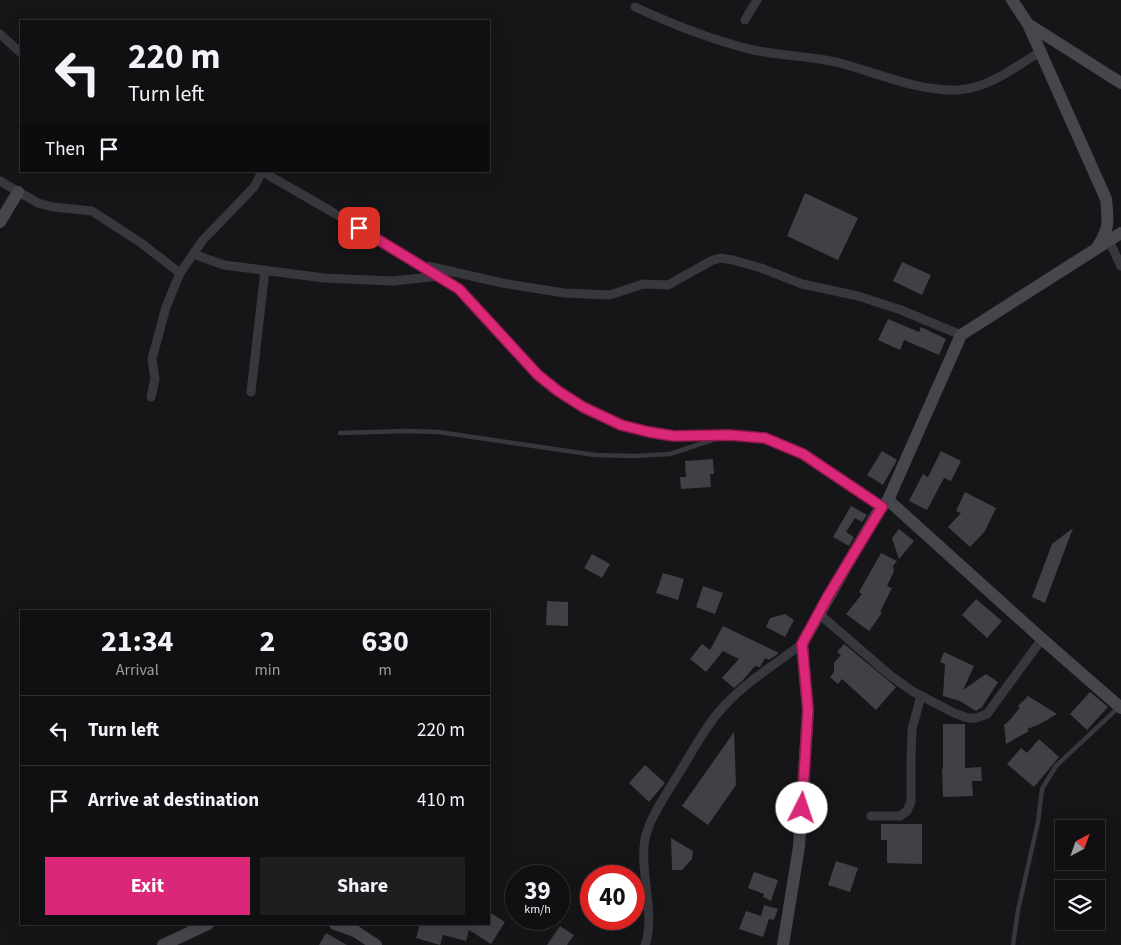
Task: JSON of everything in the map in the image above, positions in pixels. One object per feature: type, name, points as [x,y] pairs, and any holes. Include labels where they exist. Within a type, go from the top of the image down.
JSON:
[{"type":"street","points":[[745,20],[757,0]]},
{"type":"street","points":[[1012,0],[1028,24],[1106,199],[1108,216],[1106,233],[1096,249]]},
{"type":"street","points":[[635,7],[688,31],[753,50],[837,62],[928,88],[958,90],[981,85],[1000,77],[1040,52]]},
{"type":"street","points":[[1028,24],[1121,83]]},
{"type":"street","points":[[0,34],[20,51]]},
{"type":"street","points":[[151,397],[155,379],[152,359],[166,307],[180,274],[203,240],[254,187],[261,172],[329,210],[459,289],[538,375],[583,407],[621,425],[649,432],[674,436],[729,435],[765,438],[803,454],[885,504],[1120,707]]},
{"type":"street","points":[[0,181],[38,203],[53,207],[92,211],[180,274]]},
{"type":"street","points":[[0,222],[18,192]]},
{"type":"street","points":[[645,945],[648,927],[644,860],[645,840],[650,821],[709,725],[728,702],[802,644],[818,613],[885,504],[961,335],[1121,233]]},
{"type":"street","points":[[1109,241],[1121,266]]},
{"type":"street","points":[[193,254],[224,266],[358,280],[393,281],[438,276]]},
{"type":"street","points":[[419,264],[502,283],[564,293],[610,294],[643,284],[668,285],[720,258],[761,268],[802,284],[858,296],[901,310],[961,335]]},
{"type":"street","points":[[251,392],[265,270]]},
{"type":"street","points":[[818,613],[891,676],[921,696],[968,718],[976,718],[987,714],[1042,639]]},
{"type":"street","points":[[783,945],[799,847],[808,710],[802,644]]},
{"type":"street","points":[[871,816],[900,816],[908,810],[911,802],[912,729],[921,696]]},
{"type":"street","points":[[163,945],[206,925]]},
{"type":"street","points":[[338,925],[355,931],[376,945]]},
{"type":"lane","points":[[340,433],[439,432],[595,455],[634,456],[670,454],[729,435]]},
{"type":"lane","points":[[1012,945],[1038,822],[1042,789],[1056,766],[1120,707]]},
{"type":"building","points":[[805,193],[858,218],[838,260],[787,236]]},
{"type":"building","points":[[902,262],[931,275],[922,295],[893,281]]},
{"type":"building","points":[[888,319],[919,332],[921,327],[946,339],[939,355],[904,340],[900,350],[878,340]]},
{"type":"building","points":[[882,451],[897,460],[883,485],[867,475]]},
{"type":"building","points":[[941,451],[961,461],[951,481],[944,478],[927,510],[909,501],[923,474],[928,477]]},
{"type":"building","points":[[713,459],[714,474],[710,474],[711,487],[681,489],[680,477],[686,477],[685,461]]},
{"type":"building","points":[[965,492],[996,508],[985,531],[970,547],[948,527],[961,513],[956,511]]},
{"type":"building","points":[[851,506],[867,515],[862,522],[855,518],[846,532],[854,537],[849,546],[833,537]]},
{"type":"building","points":[[1073,528],[1045,603],[1032,597],[1052,544]]},
{"type":"building","points":[[899,529],[914,541],[899,559],[892,538]]},
{"type":"building","points":[[881,553],[897,561],[893,566],[894,571],[887,586],[892,588],[880,612],[882,613],[869,631],[846,614],[862,594],[859,592]]},
{"type":"building","points":[[592,554],[610,564],[602,578],[584,568]]},
{"type":"building","points":[[663,573],[684,579],[678,600],[656,593]]},
{"type":"building","points":[[703,586],[723,593],[715,614],[696,607]]},
{"type":"building","points":[[976,599],[1002,621],[987,638],[962,615]]},
{"type":"building","points":[[547,601],[568,602],[568,626],[546,625]]},
{"type":"building","points":[[785,614],[794,620],[785,637],[766,627],[770,618]]},
{"type":"building","points":[[723,626],[779,653],[769,660],[765,658],[760,667],[755,666],[734,688],[722,678],[739,659],[723,651],[706,672],[690,659],[702,644],[710,650]]},
{"type":"building","points":[[844,644],[896,687],[876,710],[842,679],[838,684],[830,677],[834,672],[834,663],[841,655],[837,652]]},
{"type":"building","points":[[944,652],[974,666],[963,690],[986,674],[998,682],[982,707],[976,711],[960,701],[943,696],[945,664],[940,662]]},
{"type":"building","points":[[1090,692],[1108,707],[1087,730],[1070,714]]},
{"type":"building","points":[[1028,696],[1057,714],[1027,729],[1029,731],[1006,744],[1004,724],[1020,708],[1018,706]]},
{"type":"building","points":[[943,724],[965,724],[965,768],[981,767],[982,781],[972,781],[973,796],[943,797]]},
{"type":"building","points":[[734,732],[736,785],[708,825],[682,806]]},
{"type":"building","points":[[1039,739],[1059,757],[1034,787],[1007,764],[1021,748],[1027,753]]},
{"type":"building","points":[[645,765],[665,783],[649,802],[629,783]]},
{"type":"building","points":[[881,824],[922,824],[922,864],[887,863],[887,840],[881,840]]},
{"type":"building","points":[[671,838],[693,851],[692,859],[682,870],[672,870]]},
{"type":"building","points":[[836,861],[858,868],[850,892],[828,885]]},
{"type":"building","points":[[754,872],[778,880],[771,901],[763,897],[764,894],[748,888]]},
{"type":"building","points":[[764,905],[778,909],[774,920],[769,919],[763,937],[739,929],[746,911],[761,916]]},
{"type":"building","points":[[490,913],[505,922],[491,944],[469,930],[466,941],[443,935],[440,945],[416,938],[420,925],[490,925]]},
{"type":"building","points":[[557,930],[566,930],[574,935],[567,945],[547,945]]},
{"type":"building","points":[[326,933],[347,945],[319,945]]},
{"type":"route","points":[[359,228],[459,289],[538,375],[558,391],[603,418],[621,425],[674,436],[744,435],[765,438],[803,454],[882,507],[818,613],[802,644],[808,710],[802,808]]}]
